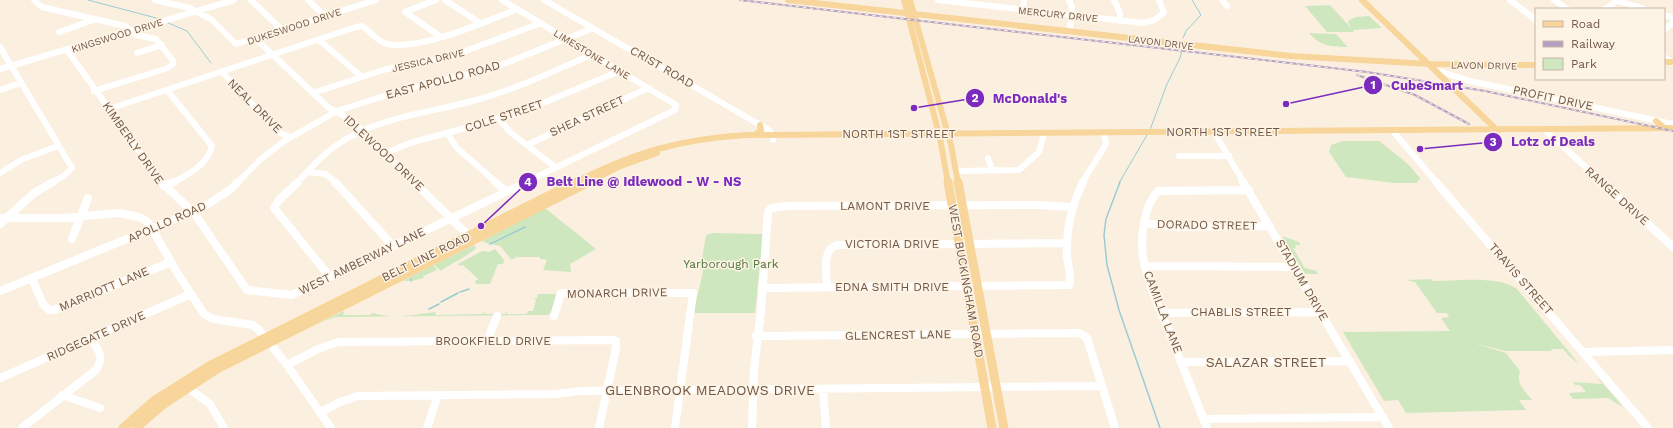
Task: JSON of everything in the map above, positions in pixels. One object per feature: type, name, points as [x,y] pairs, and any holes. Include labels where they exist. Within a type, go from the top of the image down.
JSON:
[{"type":"main road","name":"LAVON DRIVE","points":[[788,0],[1253,50],[1292,56],[1535,65]]},
{"type":"main road","name":"LAVON DRIVE","points":[[823,0],[909,12]]},
{"type":"main road","points":[[904,0],[931,75],[934,102]]},
{"type":"main road","points":[[910,0],[909,12],[923,75],[934,102]]},
{"type":"main road","points":[[1362,0],[1499,132]]},
{"type":"main road","name":"LAVON DRIVE","points":[[1253,50],[1426,62],[1535,61]]},
{"type":"main road","points":[[1292,56],[1315,56],[1320,54]]},
{"type":"main road","points":[[923,75],[931,75]]},
{"type":"main road","name":"WEST BUCKINGHAM ROAD","points":[[934,102],[948,136],[960,187],[970,244],[976,334],[992,428]]},
{"type":"main road","name":"WEST BUCKINGHAM ROAD","points":[[934,102],[960,244],[986,334],[1004,428]]},
{"type":"main road","points":[[1656,121],[1669,128]]},
{"type":"main road","points":[[755,135],[761,130],[760,125]]},
{"type":"main road","name":"NORTH 1ST STREET","points":[[1625,131],[1669,128]]},
{"type":"main road","name":"NORTH 1ST STREET","points":[[1153,134],[1547,131],[1625,131],[1673,133]]},
{"type":"main road","name":"NORTH 1ST STREET","points":[[773,137],[1139,135],[1183,132],[1216,134]]},
{"type":"main road","name":"BELT LINE ROAD","points":[[471,238],[611,164],[644,151],[700,138],[755,135],[773,137]]},
{"type":"main road","name":"NORTH 1ST STREET","points":[[1017,136],[1043,137],[1105,135]]},
{"type":"main road","name":"BELT LINE ROAD","points":[[123,428],[149,405],[268,340],[471,238],[618,167],[649,155],[701,143],[773,137]]},
{"type":"main road","points":[[947,172],[951,174],[960,187]]},
{"type":"main road","name":"BELT LINE ROAD","points":[[136,428],[184,385]]},
{"type":"street","points":[[34,0],[42,7],[125,26],[136,35],[156,40],[162,45],[173,61],[173,64],[168,68],[94,91]]},
{"type":"street","points":[[155,0],[186,6],[196,11]]},
{"type":"street","points":[[170,4],[178,0]]},
{"type":"street","name":"KINGSWOOD DRIVE","points":[[0,68],[234,0]]},
{"type":"street","points":[[251,0],[282,30]]},
{"type":"street","points":[[308,0],[325,16]]},
{"type":"street","name":"DUKESWOOD DRIVE","points":[[196,11],[216,23],[235,44],[256,39],[376,0]]},
{"type":"street","points":[[436,0],[405,12],[441,37]]},
{"type":"street","points":[[445,0],[480,23]]},
{"type":"street","name":"LIMESTONE LANE","points":[[502,0],[676,105],[675,110]]},
{"type":"street","name":"CRIST ROAD","points":[[544,0],[771,131],[773,137]]},
{"type":"street","name":"MERCURY DRIVE","points":[[938,0],[976,2],[1023,10],[1143,23],[1154,20],[1164,13],[1159,0]]},
{"type":"street","points":[[1023,10],[1024,0]]},
{"type":"street","points":[[1069,0],[1072,7],[1070,30]]},
{"type":"street","points":[[1114,0],[1120,13],[1120,21]]},
{"type":"street","points":[[1222,0],[1227,6]]},
{"type":"street","points":[[1510,0],[1535,19]]},
{"type":"street","points":[[1554,0],[1566,8]]},
{"type":"street","points":[[1606,8],[1617,0],[1641,8]]},
{"type":"street","points":[[109,109],[360,26],[387,44],[397,45],[441,37],[518,9]]},
{"type":"street","points":[[59,32],[96,19]]},
{"type":"street","name":"JESSICA DRIVE","points":[[313,93],[361,76],[452,56],[541,23]]},
{"type":"street","points":[[1665,29],[1673,23]]},
{"type":"street","name":"EAST APOLLO ROAD","points":[[337,111],[396,92],[491,69],[593,28]]},
{"type":"street","name":"IDLEWOOD DRIVE","points":[[256,39],[329,108],[348,116],[452,217],[471,238]]},
{"type":"street","points":[[319,40],[361,76]]},
{"type":"street","points":[[137,53],[162,45]]},
{"type":"street","points":[[0,48],[72,168],[70,172],[45,185],[3,218],[0,224]]},
{"type":"street","name":"KIMBERLY DRIVE","points":[[66,50],[94,91],[109,109],[164,186],[169,192],[185,202],[194,213],[246,290]]},
{"type":"street","points":[[330,277],[274,208],[277,202],[291,190],[307,172],[333,149],[364,131],[404,116],[478,100],[499,93],[593,54]]},
{"type":"street","points":[[1665,57],[1673,63]]},
{"type":"street","name":"PROFIT DRIVE","points":[[1435,70],[1470,81],[1673,124]]},
{"type":"street","name":"COLE STREET","points":[[385,153],[412,142],[500,120],[552,101],[620,71]]},
{"type":"street","name":"NEAL DRIVE","points":[[222,72],[280,133],[290,137]]},
{"type":"street","points":[[0,90],[21,83]]},
{"type":"street","name":"SHEA STREET","points":[[527,145],[648,88]]},
{"type":"street","points":[[164,186],[175,182],[194,170],[212,152],[212,146],[167,90]]},
{"type":"street","name":"WEST AMBERWAY LANE","points":[[246,290],[253,292],[292,295],[675,110]]},
{"type":"street","name":"APOLLO ROAD","points":[[0,291],[194,213],[231,189],[261,159],[290,137],[337,111]]},
{"type":"street","points":[[500,120],[510,132],[555,167]]},
{"type":"street","name":"RANGE DRIVE","points":[[1547,131],[1673,247]]},
{"type":"street","name":"TRAVIS STREET","points":[[1394,133],[1648,428]]},
{"type":"street","points":[[447,134],[457,148],[506,191]]},
{"type":"street","name":"STADIUM DRIVE","points":[[1216,134],[1389,428]]},
{"type":"street","points":[[1067,243],[1071,207],[1087,173],[1106,144],[1105,135]]},
{"type":"street","points":[[957,171],[1019,170],[1027,165],[1041,148],[1043,137]]},
{"type":"street","points":[[0,173],[23,159],[58,146]]},
{"type":"street","points":[[1179,156],[1229,156]]},
{"type":"street","points":[[988,158],[992,170]]},
{"type":"street","points":[[307,172],[326,174],[330,177],[393,246]]},
{"type":"street","name":"CAMILLA LANE","points":[[1207,428],[1152,290],[1145,266],[1142,245],[1144,223],[1152,197],[1158,191],[1249,190]]},
{"type":"street","points":[[72,239],[88,198]]},
{"type":"street","name":"LAMONT DRIVE","points":[[762,288],[768,212],[771,208],[786,206],[963,206],[1038,204],[1071,207]]},
{"type":"street","points":[[3,218],[81,216],[105,213],[130,214],[148,222],[204,314],[213,319],[253,325],[268,340],[331,428]]},
{"type":"street","name":"DORADO STREET","points":[[1144,223],[1177,226],[1270,226]]},
{"type":"street","name":"VICTORIA DRIVE","points":[[827,288],[827,253],[833,246],[1067,243]]},
{"type":"street","name":"EDNA SMITH DRIVE","points":[[762,288],[1063,286],[1069,285],[1070,282],[1067,243]]},
{"type":"street","name":"MARRIOTT LANE","points":[[32,279],[43,304],[49,310],[54,310],[171,262]]},
{"type":"street","points":[[1145,266],[1294,267]]},
{"type":"street","points":[[752,428],[752,389],[756,336],[762,288]]},
{"type":"street","name":"MONARCH DRIVE","points":[[554,316],[561,293],[690,292],[694,294],[679,390]]},
{"type":"street","name":"RIDGEGATE DRIVE","points":[[0,378],[191,294]]},
{"type":"street","name":"CHABLIS STREET","points":[[1160,312],[1321,312]]},
{"type":"street","points":[[487,341],[497,316]]},
{"type":"street","name":"GLENCREST LANE","points":[[756,336],[1079,333],[1087,338],[1102,386]]},
{"type":"street","points":[[22,428],[62,395],[96,370],[101,362],[101,356],[92,338]]},
{"type":"street","name":"BROOKFIELD DRIVE","points":[[287,366],[318,349],[338,342],[612,340],[616,341],[616,348],[599,428]]},
{"type":"street","points":[[1583,352],[1673,350]]},
{"type":"street","name":"SALAZAR STREET","points":[[1181,362],[1350,361]]},
{"type":"street","points":[[184,385],[210,404],[224,428]]},
{"type":"street","points":[[1102,386],[1115,428]]},
{"type":"street","name":"GLENBROOK MEADOWS DRIVE","points":[[321,412],[340,402],[358,396],[556,394],[606,390],[1102,386]]},
{"type":"street","points":[[823,389],[826,428]]},
{"type":"street","points":[[675,428],[679,390]]},
{"type":"street","points":[[62,395],[100,408]]},
{"type":"street","points":[[427,428],[438,395]]},
{"type":"street","points":[[1204,419],[1383,417]]},
{"type":"green space","points":[[1330,5],[1352,29],[1348,23],[1349,20],[1356,17],[1369,16],[1382,28],[1353,30],[1354,32],[1327,32],[1305,6]]},
{"type":"green space","points":[[1309,33],[1336,34],[1348,47],[1327,45],[1317,41]]},
{"type":"green space","points":[[1343,141],[1379,141],[1408,164],[1420,178],[1417,183],[1394,183],[1346,177],[1329,152],[1331,145]]},
{"type":"green space","points":[[545,208],[596,249],[570,264],[571,272],[543,270],[547,260],[540,259],[540,257],[516,257],[511,259],[500,246],[491,244],[506,234],[489,244],[482,241]]},
{"type":"green space","name":"Yarborough Park","points":[[713,233],[763,234],[755,313],[694,313],[703,270],[700,270],[706,235]]},
{"type":"green space","points":[[1282,236],[1299,242],[1300,245],[1295,245],[1296,248],[1293,248],[1305,268],[1317,271],[1318,274],[1305,274]]},
{"type":"green space","points":[[474,245],[476,248],[441,271],[434,265]]},
{"type":"green space","points":[[495,249],[504,260],[503,264],[498,264],[490,284],[476,284],[475,281],[478,279],[463,265],[460,266],[458,264],[482,251],[489,252]]},
{"type":"green space","points":[[433,265],[437,270],[423,276],[424,278],[412,281],[412,278],[410,281],[403,281]]},
{"type":"green space","points":[[1431,279],[1433,281],[1489,280],[1500,282],[1517,289],[1579,364],[1563,349],[1551,349],[1552,351],[1505,351],[1473,343],[1506,353],[1520,371],[1520,383],[1532,400],[1519,400],[1526,410],[1406,413],[1398,400],[1384,401],[1343,332],[1450,331],[1441,318],[1449,317],[1447,313],[1437,313],[1415,282],[1406,280]]},
{"type":"green space","points":[[538,294],[556,294],[552,313],[547,315],[336,317],[324,321],[278,343],[344,311],[343,315],[370,315],[373,313],[388,316],[436,312],[435,315],[483,314],[485,311],[485,314],[505,314],[507,311],[507,314],[527,314],[528,311],[533,311],[536,300],[533,299],[537,298]]},
{"type":"green space","points":[[1598,379],[1624,408],[1608,398],[1573,399],[1569,393],[1586,392],[1580,385],[1575,385],[1573,382],[1602,384]]},
{"type":"waterway","points":[[88,0],[160,19]]},
{"type":"waterway","points":[[1183,38],[1186,31],[1201,15],[1192,0]]},
{"type":"waterway","points":[[166,22],[187,31],[211,63]]},
{"type":"waterway","points":[[1150,130],[1167,84],[1180,58],[1183,47]]},
{"type":"waterway","points":[[1119,183],[1147,135]]},
{"type":"waterway","points":[[1120,182],[1106,219],[1104,235],[1107,265],[1119,310],[1160,428]]},
{"type":"waterway","points":[[490,244],[525,227]]},
{"type":"waterway","points":[[460,292],[469,289]]},
{"type":"waterway","points":[[441,302],[458,293]]},
{"type":"waterway","points":[[429,309],[439,304]]},
{"type":"railway","points":[[740,0],[1367,72],[1485,91],[1673,131]]},
{"type":"railway","points":[[1357,75],[1415,95],[1469,124]]},
{"type":"place","name":"CubeSmart","points":[[1286,104]]},
{"type":"place","name":"McDonald's","points":[[914,108]]},
{"type":"place","name":"Lotz of Deals","points":[[1420,149]]},
{"type":"place","name":"Belt Line @ Idlewood - W - NS","points":[[481,226]]}]
